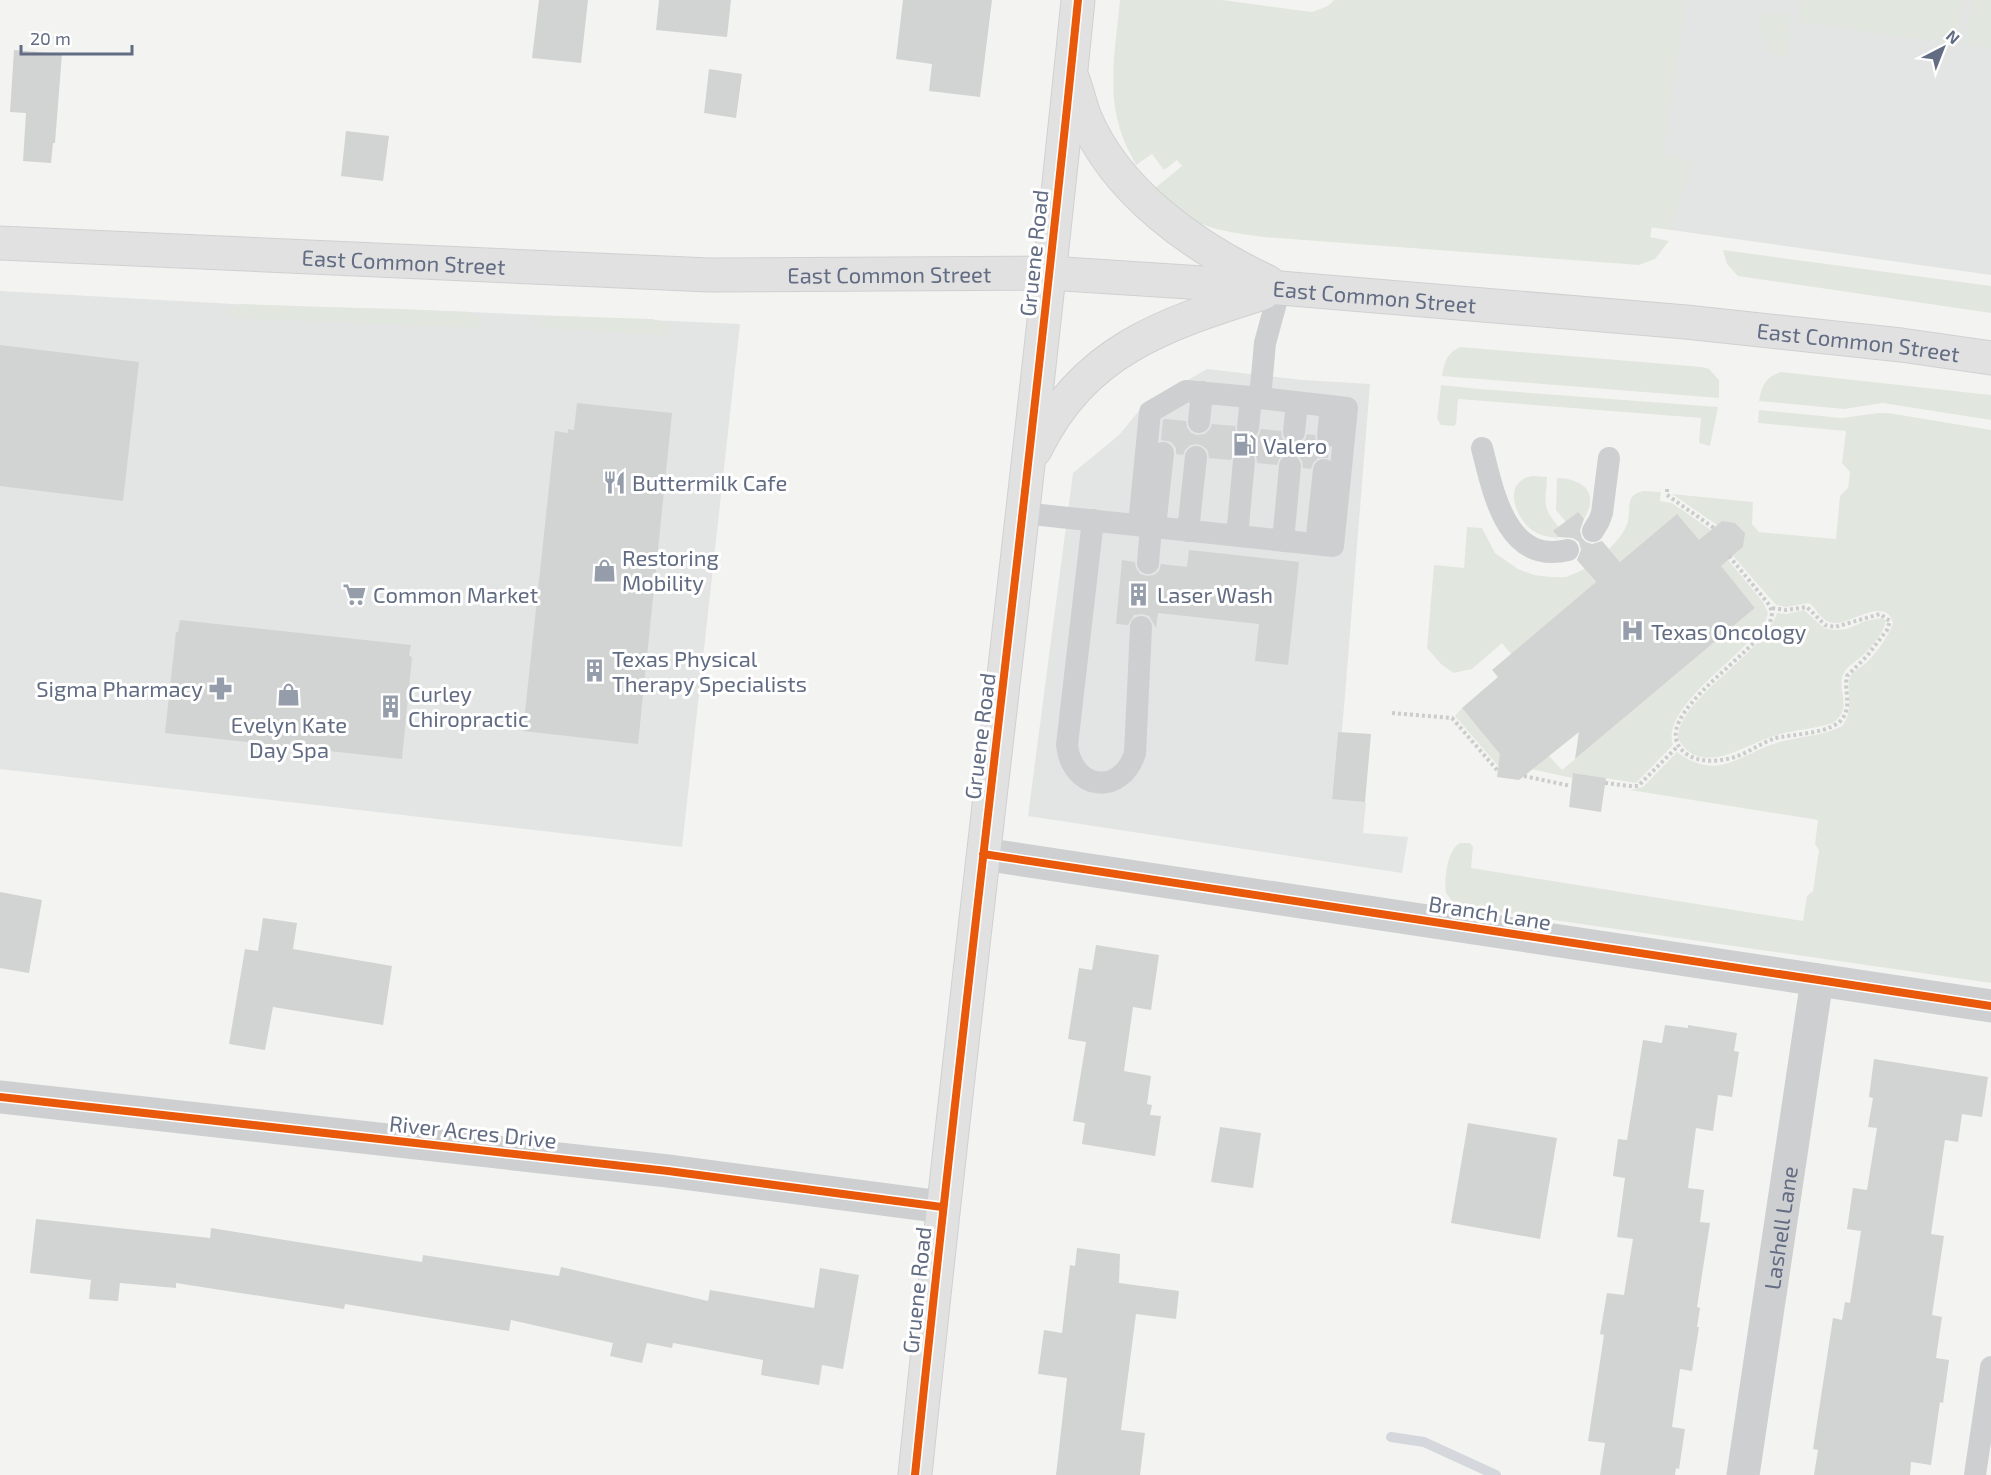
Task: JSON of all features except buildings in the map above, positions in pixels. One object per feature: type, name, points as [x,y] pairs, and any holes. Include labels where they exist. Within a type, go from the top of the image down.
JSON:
[{"type":"street","name":"Gruene Road","points":[[915,1475],[942,1207],[1028,465],[1078,0]]},
{"type":"street","points":[[1071,72],[1085,116],[1101,145],[1132,188],[1196,242],[1246,272],[1280,288]]},
{"type":"street","name":"East Common Street","points":[[0,243],[709,275],[1049,273],[1280,288],[1746,327],[1991,358]]},
{"type":"street","points":[[1028,465],[1040,439],[1058,412],[1088,377],[1111,356],[1137,341],[1201,313],[1280,288]]},
{"type":"street","name":"Branch Lane","points":[[983,854],[1991,1006]]},
{"type":"street","name":"Lashell Lane","points":[[1743,1475],[1816,980]]},
{"type":"street","name":"River Acres Drive","points":[[0,1097],[668,1171],[942,1207]]},
{"type":"lane","points":[[1248,428],[1265,343],[1280,288]]},
{"type":"lane","points":[[1022,513],[1093,520],[1149,526],[1188,531],[1333,546],[1347,408],[1186,391],[1168,410],[1150,412],[1149,526],[1148,563]]},
{"type":"lane","points":[[1199,422],[1202,392]]},
{"type":"lane","points":[[1294,432],[1297,402]]},
{"type":"lane","points":[[1328,436],[1331,406]]},
{"type":"lane","points":[[1482,448],[1496,502],[1515,533],[1532,548],[1546,552],[1568,550]]},
{"type":"lane","points":[[1149,526],[1163,453]]},
{"type":"lane","points":[[1188,531],[1196,457]]},
{"type":"lane","points":[[1593,531],[1602,513],[1609,458]]},
{"type":"lane","points":[[1237,536],[1244,461]]},
{"type":"lane","points":[[1283,541],[1290,466]]},
{"type":"lane","points":[[1316,544],[1324,470]]},
{"type":"lane","points":[[1093,520],[1067,745],[1068,758],[1074,770],[1085,778],[1098,782],[1111,782],[1122,776],[1131,765],[1135,753],[1141,627]]},
{"type":"lane","points":[[1975,1475],[1991,1367]]},
{"type":"path","points":[[1667,489],[1667,495],[1714,528]]},
{"type":"path","points":[[1729,556],[1771,608],[1771,619],[1764,630],[1704,689],[1682,715],[1674,738],[1686,754],[1697,759],[1718,761],[1748,752],[1772,740],[1837,726],[1845,716],[1847,676],[1867,656],[1887,630],[1890,621],[1880,614],[1835,627],[1825,625],[1807,607],[1786,610],[1771,608]]},
{"type":"path","points":[[1392,713],[1452,718],[1498,771]]},
{"type":"path","points":[[1605,783],[1638,786],[1678,746]]},
{"type":"path","points":[[1524,776],[1571,786]]},
{"type":"shaded area","points":[[1120,0],[1222,0],[1312,12],[1328,6],[1334,0],[1686,0],[1663,155],[1687,160],[1692,166],[1671,230],[1652,227],[1650,237],[1669,241],[1655,259],[1639,265],[1263,237],[1201,224],[1182,214],[1154,189],[1182,166],[1177,160],[1164,170],[1152,154],[1136,165],[1123,139],[1117,119],[1113,85]]},
{"type":"shaded area","points":[[1671,0],[1991,0],[1991,275],[1636,225]]},
{"type":"shaded area","points":[[1802,0],[1963,0],[1956,44],[1798,22]]},
{"type":"shaded area","points":[[1972,0],[1991,0],[1991,49],[1965,45]]},
{"type":"shaded area","points":[[1767,12],[1790,16],[1787,58],[1771,50],[1761,33],[1758,21]]},
{"type":"shaded area","points":[[1723,250],[1991,286],[1991,313],[1738,276],[1727,264]]},
{"type":"shaded area","name":"Common Market","points":[[0,291],[271,306],[401,309],[740,324],[682,847],[0,769]]},
{"type":"shaded area","points":[[241,304],[470,312],[480,316],[480,328],[227,318],[231,309]]},
{"type":"shaded area","points":[[560,316],[652,319],[671,324],[669,336],[538,327],[546,318]]},
{"type":"shaded area","points":[[1460,347],[1702,367],[1709,369],[1719,380],[1719,398],[1442,376],[1447,358]]},
{"type":"shaded area","points":[[1207,369],[1303,380],[1370,384],[1342,732],[1338,732],[1332,798],[1366,802],[1363,833],[1408,837],[1402,873],[1028,816],[1073,473],[1119,435],[1143,406]]},
{"type":"shaded area","points":[[1781,372],[1991,395],[1991,420],[1883,403],[1844,409],[1759,401],[1765,383],[1772,376]]},
{"type":"shaded area","points":[[1441,385],[1718,407],[1710,446],[1699,443],[1701,418],[1458,399],[1456,424],[1454,426],[1441,425],[1437,419]]},
{"type":"shaded area","points":[[1759,410],[1842,418],[1888,413],[1991,430],[1991,983],[1463,907],[1454,904],[1446,893],[1449,858],[1460,843],[1470,843],[1473,847],[1471,868],[1803,921],[1807,896],[1813,891],[1819,850],[1815,844],[1818,820],[1630,790],[1643,787],[1677,752],[1692,761],[1705,765],[1718,765],[1729,763],[1780,742],[1827,732],[1842,726],[1848,712],[1851,675],[1874,654],[1893,623],[1889,615],[1883,611],[1875,611],[1834,623],[1823,618],[1809,603],[1786,607],[1776,605],[1733,556],[1743,547],[1744,533],[1735,523],[1722,522],[1717,525],[1672,494],[1753,502],[1752,524],[1759,532],[1836,539],[1840,496],[1848,488],[1850,472],[1842,463],[1846,431],[1758,423]]},
{"type":"shaded area","points":[[1533,476],[1547,477],[1546,504],[1549,514],[1559,527],[1554,532],[1558,538],[1541,535],[1532,530],[1520,517],[1516,508],[1514,491],[1517,484]]},
{"type":"shaded area","points":[[1557,478],[1574,481],[1586,489],[1590,501],[1584,519],[1566,522],[1556,510]]},
{"type":"shaded area","points":[[1644,491],[1661,492],[1660,501],[1672,503],[1711,530],[1710,544],[1620,562],[1609,549],[1627,525],[1631,498]]},
{"type":"shaded area","points":[[1467,527],[1482,528],[1495,553],[1518,569],[1534,575],[1566,577],[1585,569],[1596,583],[1511,654],[1502,643],[1472,669],[1454,673],[1442,665],[1427,648],[1434,565],[1464,568]]},
{"type":"shaded area","points":[[1724,555],[1763,602],[1768,613],[1756,634],[1692,697],[1680,714],[1673,730],[1673,745],[1636,783],[1574,773],[1572,778],[1531,769],[1548,755],[1562,770],[1755,608],[1715,559]]},
{"type":"shaded area","points":[[1804,610],[1824,628],[1835,630],[1847,629],[1865,621],[1882,618],[1886,621],[1883,630],[1866,653],[1845,671],[1842,677],[1844,704],[1839,717],[1833,723],[1774,736],[1724,756],[1699,757],[1688,751],[1678,739],[1681,724],[1691,708],[1755,645],[1769,629],[1777,613],[1787,614]]},
{"type":"shaded area","points":[[1462,708],[1501,754],[1499,767],[1455,716]]},
{"type":"waterway","points":[[1391,1437],[1424,1442],[1496,1475]]},
{"type":"cycle path","points":[[915,1475],[1078,0]]},
{"type":"cycle path","points":[[983,854],[1991,1006]]},
{"type":"cycle path","points":[[0,1097],[668,1171],[942,1207]]},
{"type":"place","name":"Valero","points":[[1245,445]]},
{"type":"place","name":"Buttermilk Cafe","points":[[614,482]]},
{"type":"place","name":"Restoring Mobility","points":[[604,570]]},
{"type":"place","name":"Common Market","points":[[355,594]]},
{"type":"place","name":"Laser Wash","points":[[1139,594]]},
{"type":"place","name":"Texas Oncology","points":[[1633,631]]},
{"type":"place","name":"Texas Physical Therapy Specialists","points":[[594,671]]},
{"type":"place","name":"Sigma Pharmacy","points":[[221,688]]},
{"type":"place","name":"Evelyn Kate Day Spa","points":[[289,695]]},
{"type":"place","name":"Curley Chiropractic","points":[[390,706]]}]
